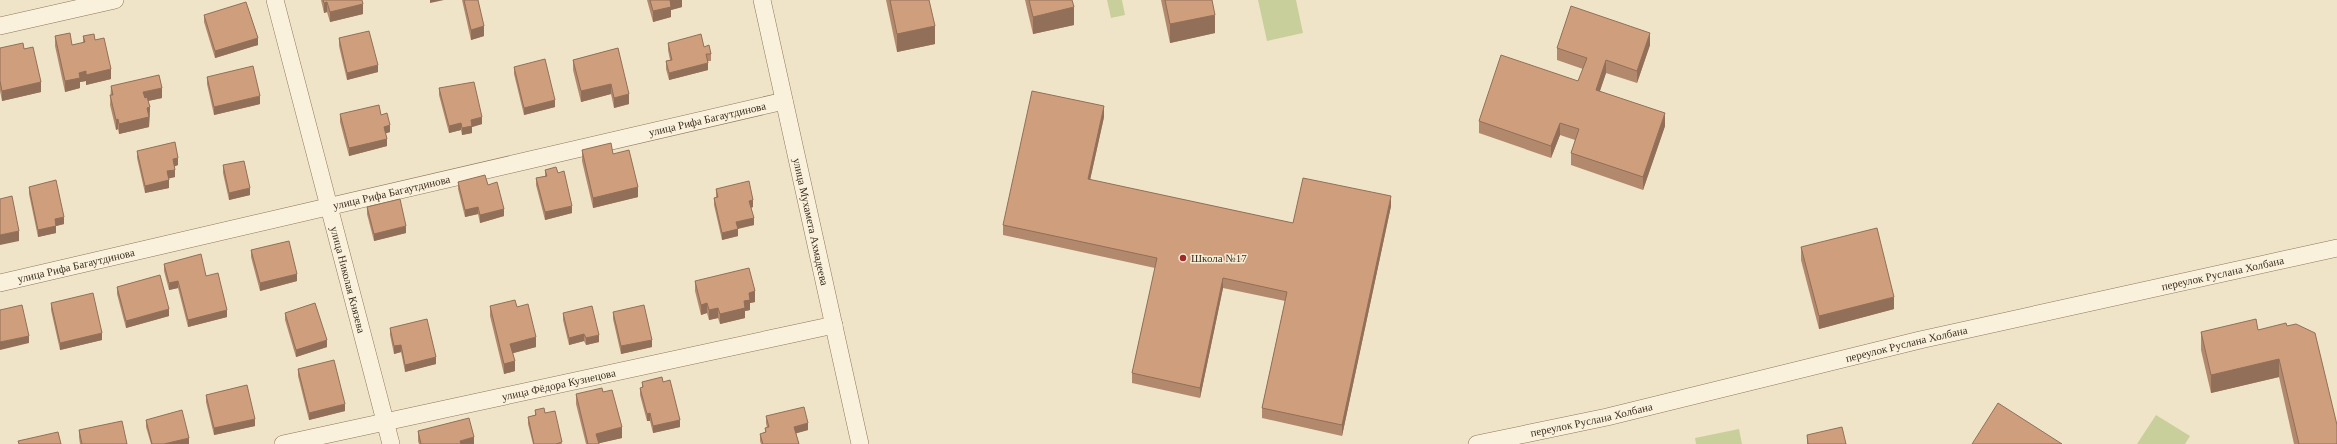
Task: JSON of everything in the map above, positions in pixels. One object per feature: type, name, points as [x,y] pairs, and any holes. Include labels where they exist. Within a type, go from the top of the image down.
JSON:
[{"type":"street","points":[[0,26],[115,0]]},
{"type":"street","name":"улица Николая Князева","points":[[276,0],[391,444]]},
{"type":"street","name":"улица Мухамета Ахмадеева","points":[[762,0],[860,444]]},
{"type":"street","name":"улица Рифа Багаутдинова","points":[[0,283],[784,101]]},
{"type":"street","name":"переулок Руслана Холбана","points":[[1478,444],[1607,417],[1920,340],[2337,248]]},
{"type":"street","name":"улица Фёдора Кузнецова","points":[[283,444],[834,325]]},
{"type":"green space","points":[[1107,0],[1122,0],[1125,15],[1111,18]]},
{"type":"green space","points":[[1258,0],[1296,0],[1303,33],[1267,41]]},
{"type":"green space","points":[[2156,415],[2190,436],[2185,444],[2137,444]]},
{"type":"green space","points":[[1739,429],[1742,444],[1696,444],[1695,438]]},
{"type":"building","points":[[323,0],[362,0],[363,4],[330,12],[327,2],[324,3]]},
{"type":"building","points":[[464,0],[478,0],[484,26],[471,30]]},
{"type":"building","points":[[650,0],[670,0],[671,7],[653,11]]},
{"type":"building","points":[[890,0],[929,0],[935,26],[897,34]]},
{"type":"building","points":[[1029,0],[1072,0],[1074,7],[1033,17]]},
{"type":"building","points":[[1165,0],[1212,0],[1215,15],[1170,24]]},
{"type":"building","points":[[246,2],[258,38],[215,51],[204,15]]},
{"type":"building","points":[[1571,6],[1650,33],[1637,71],[1606,60],[1596,90],[1665,113],[1643,177],[1571,153],[1579,129],[1560,123],[1551,146],[1479,121],[1501,55],[1578,81],[1587,58],[1557,48]]},
{"type":"building","points":[[369,31],[378,65],[347,73],[339,38]]},
{"type":"building","points":[[70,33],[72,45],[85,42],[83,36],[94,34],[95,40],[104,38],[111,69],[86,75],[86,71],[79,73],[80,78],[65,81],[55,36]]},
{"type":"building","points":[[701,34],[704,47],[709,45],[711,54],[706,54],[708,63],[669,73],[666,61],[672,60],[668,43]]},
{"type":"building","points":[[23,43],[24,49],[33,47],[41,82],[2,91],[0,81],[0,48]]},
{"type":"building","points":[[618,48],[629,94],[614,98],[611,84],[581,91],[573,60]]},
{"type":"building","points":[[545,59],[555,100],[524,108],[514,67]]},
{"type":"building","points":[[253,66],[260,96],[214,107],[207,77]]},
{"type":"building","points":[[159,75],[162,88],[143,92],[145,98],[147,97],[150,107],[147,108],[149,117],[119,124],[118,119],[116,120],[110,95],[113,95],[111,86]]},
{"type":"building","points":[[474,82],[482,117],[471,120],[472,126],[462,128],[461,123],[449,126],[439,88]]},
{"type":"building","points":[[1032,91],[1104,106],[1088,179],[1293,223],[1303,178],[1391,196],[1342,425],[1262,408],[1287,292],[1223,278],[1200,388],[1132,373],[1157,258],[1003,225]]},
{"type":"building","points":[[379,105],[381,115],[387,113],[390,125],[384,127],[387,139],[349,148],[340,114]]},
{"type":"building","points":[[175,142],[178,158],[173,159],[175,170],[167,171],[169,180],[145,186],[137,151]]},
{"type":"building","points":[[611,143],[613,154],[629,150],[638,187],[593,198],[582,150]]},
{"type":"building","points":[[244,161],[250,188],[229,193],[223,165]]},
{"type":"building","points":[[556,167],[558,173],[564,171],[572,206],[545,212],[536,178],[547,176],[545,170]]},
{"type":"building","points":[[485,175],[488,185],[497,182],[504,209],[480,215],[478,207],[465,210],[458,182]]},
{"type":"building","points":[[56,180],[64,217],[55,219],[56,226],[38,230],[29,187]]},
{"type":"building","points":[[749,181],[753,200],[749,201],[754,218],[736,222],[738,229],[722,233],[714,198],[718,197],[716,189]]},
{"type":"building","points":[[12,196],[19,231],[0,235],[0,199]]},
{"type":"building","points":[[400,199],[406,226],[374,234],[367,207]]},
{"type":"building","points":[[1877,228],[1894,297],[1819,316],[1801,247]]},
{"type":"building","points":[[289,241],[297,274],[260,283],[251,250]]},
{"type":"building","points":[[201,254],[206,276],[218,273],[227,310],[188,320],[178,281],[169,283],[164,264]]},
{"type":"building","points":[[749,268],[755,291],[749,293],[750,300],[744,301],[745,308],[720,314],[718,308],[709,310],[707,303],[701,305],[695,281]]},
{"type":"building","points":[[160,275],[169,309],[126,321],[117,287]]},
{"type":"building","points":[[93,293],[102,333],[60,343],[51,303]]},
{"type":"building","points":[[515,300],[517,307],[528,304],[536,337],[510,344],[515,361],[504,364],[490,306]]},
{"type":"building","points":[[315,303],[327,340],[296,350],[285,313]]},
{"type":"building","points":[[22,305],[29,336],[0,342],[0,310]]},
{"type":"building","points":[[644,305],[652,340],[621,346],[613,312]]},
{"type":"building","points":[[592,306],[599,335],[586,338],[584,334],[569,338],[563,313]]},
{"type":"building","points":[[427,319],[436,357],[405,365],[401,345],[394,346],[390,328]]},
{"type":"building","points":[[2256,319],[2258,330],[2286,323],[2287,326],[2296,324],[2315,333],[2337,425],[2337,444],[2299,444],[2279,359],[2211,375],[2201,332]]},
{"type":"building","points":[[334,360],[345,404],[309,413],[298,369]]},
{"type":"building","points":[[662,377],[663,382],[670,380],[680,420],[653,426],[650,413],[647,414],[640,388],[643,387],[642,382]]},
{"type":"building","points":[[247,385],[255,419],[214,428],[206,395]]},
{"type":"building","points":[[602,388],[603,392],[612,390],[622,427],[596,434],[599,444],[588,444],[576,394]]},
{"type":"building","points":[[1998,403],[2062,444],[1972,444]]},
{"type":"building","points":[[804,407],[808,423],[794,427],[799,444],[763,444],[760,434],[766,432],[765,428],[769,427],[766,416]]},
{"type":"building","points":[[544,408],[545,413],[555,411],[562,442],[556,444],[534,444],[528,417],[536,415],[535,410]]},
{"type":"building","points":[[182,410],[189,438],[164,444],[152,444],[146,420]]},
{"type":"building","points":[[469,418],[474,437],[460,441],[461,444],[421,444],[418,431]]},
{"type":"building","points":[[122,421],[127,444],[82,444],[79,430]]},
{"type":"building","points":[[1842,427],[1846,444],[1808,444],[1807,435]]},
{"type":"building","points":[[58,432],[61,444],[19,444],[18,441]]},
{"type":"place","name":"Школа №17","points":[[1183,258]]}]
